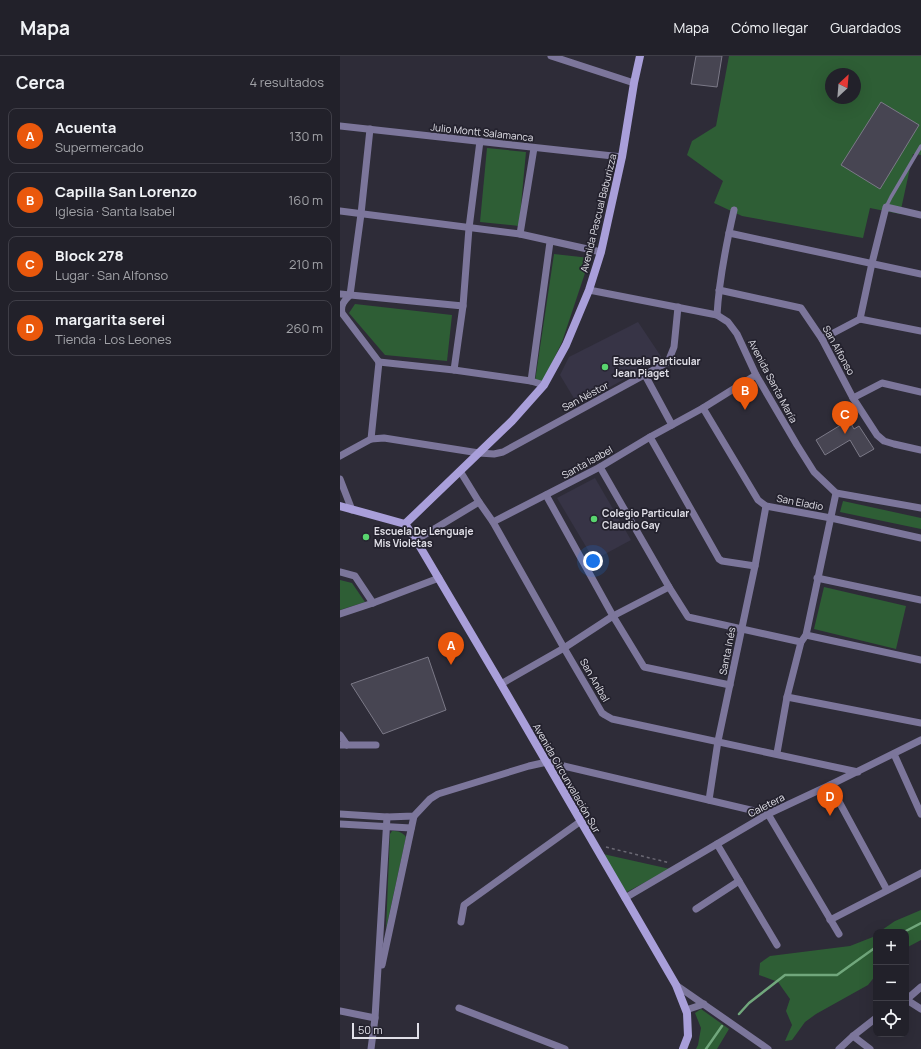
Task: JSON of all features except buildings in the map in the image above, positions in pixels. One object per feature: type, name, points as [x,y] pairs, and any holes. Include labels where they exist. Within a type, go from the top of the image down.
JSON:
[{"type":"main road","name":"Avenida Pascual Baburizza","points":[[405,524],[512,421],[544,385],[566,346],[589,290],[601,252],[622,157],[640,56]]},
{"type":"main road","points":[[340,506],[405,524]]},
{"type":"main road","name":"Avenida Circunvalación Sur","points":[[405,524],[439,578],[676,985],[687,1013],[688,1036],[683,1049]]},
{"type":"street","points":[[551,56],[634,83]]},
{"type":"street","name":"Julio Montt Salamanca","points":[[340,126],[622,157]]},
{"type":"street","points":[[340,456],[371,439],[379,362],[342,313],[341,309],[350,295],[362,214],[370,129]]},
{"type":"street","points":[[454,370],[463,306],[469,228],[480,141]]},
{"type":"street","points":[[520,234],[534,148]]},
{"type":"street","points":[[860,319],[886,207],[921,215]]},
{"type":"street","points":[[717,315],[718,290],[734,210]]},
{"type":"street","points":[[340,211],[520,234],[550,242],[601,252]]},
{"type":"street","points":[[729,233],[921,274]]},
{"type":"street","points":[[531,381],[550,242]]},
{"type":"street","name":"Avenida Santa María","points":[[589,290],[717,315],[728,322],[737,334],[756,375],[814,472],[836,493]]},
{"type":"street","name":"San Alfonso","points":[[718,290],[801,308],[822,339],[854,398],[877,435],[884,441],[921,450]]},
{"type":"street","points":[[340,294],[463,306]]},
{"type":"street","name":"San Néstor","points":[[371,439],[384,438],[479,453],[494,454],[503,452],[668,362],[674,347],[678,307]]},
{"type":"street","points":[[822,339],[860,319],[921,331]]},
{"type":"street","points":[[379,362],[454,370],[531,381],[544,385]]},
{"type":"street","points":[[645,375],[672,425]]},
{"type":"street","name":"Santa Isabel","points":[[493,522],[600,467],[703,408],[756,375]]},
{"type":"street","points":[[854,398],[882,383],[921,392]]},
{"type":"street","name":"San Eladio","points":[[703,408],[758,500],[766,506],[831,518],[921,538]]},
{"type":"street","points":[[650,437],[719,559],[722,561],[755,566]]},
{"type":"street","points":[[600,467],[669,587],[688,617],[801,642]]},
{"type":"street","name":"San Aníbal","points":[[460,471],[493,522],[602,713],[616,720],[777,753],[858,772]]},
{"type":"street","points":[[340,479],[352,510]]},
{"type":"street","points":[[777,753],[787,697],[801,642],[806,635],[836,493],[921,508]]},
{"type":"street","points":[[546,495],[613,616],[644,667],[730,685]]},
{"type":"street","points":[[416,540],[479,502]]},
{"type":"street","name":"Santa Inés","points":[[709,800],[718,741],[755,566],[766,506]]},
{"type":"street","points":[[340,572],[355,576],[373,603]]},
{"type":"street","points":[[340,614],[439,578]]},
{"type":"street","points":[[817,578],[921,600]]},
{"type":"street","points":[[501,684],[564,648],[613,616],[669,587]]},
{"type":"street","points":[[806,635],[921,660]]},
{"type":"street","points":[[787,697],[921,723]]},
{"type":"street","points":[[340,735],[343,745],[376,745]]},
{"type":"street","name":"Caletera","points":[[625,898],[768,814],[858,772],[921,740]]},
{"type":"street","points":[[894,754],[921,814]]},
{"type":"street","points":[[378,988],[414,816],[430,799],[438,794],[547,762],[768,814],[839,934]]},
{"type":"street","points":[[830,785],[887,890]]},
{"type":"street","points":[[340,814],[387,817],[414,816]]},
{"type":"street","points":[[371,1049],[376,1018],[387,817]]},
{"type":"street","points":[[461,922],[464,905],[581,821]]},
{"type":"street","points":[[340,824],[411,828]]},
{"type":"street","points":[[717,844],[777,945]]},
{"type":"street","points":[[830,920],[921,873]]},
{"type":"street","points":[[696,909],[739,881]]},
{"type":"street","points":[[676,985],[768,1049]]},
{"type":"street","points":[[909,997],[921,987]]},
{"type":"street","points":[[908,1001],[921,1009]]},
{"type":"street","points":[[686,1010],[704,1004]]},
{"type":"street","points":[[459,1008],[565,1049]]},
{"type":"street","points":[[340,1012],[376,1018]]},
{"type":"street","points":[[839,1049],[852,1036],[873,1020]]},
{"type":"street","points":[[852,1036],[870,1049]]},
{"type":"lane","points":[[886,207],[921,146]]},
{"type":"path","points":[[594,844],[681,866]]},
{"type":"shaded area","name":"Escuela Particular Jean Piaget","points":[[638,322],[662,358],[578,405],[560,375],[569,357]]},
{"type":"shaded area","name":"Colegio Particular Claudio Gay","points":[[595,478],[631,540],[594,560],[557,498]]},
{"type":"green space","points":[[729,56],[921,56],[921,155],[913,154],[900,214],[870,208],[863,238],[742,216],[714,203],[723,181],[687,155],[692,141],[716,126]]},
{"type":"green space","points":[[487,148],[526,152],[519,226],[480,222]]},
{"type":"green space","points":[[554,254],[590,258],[562,342],[543,381],[535,381]]},
{"type":"green space","points":[[355,304],[452,315],[447,361],[385,355],[349,313]]},
{"type":"green space","points":[[843,501],[921,518],[921,529],[840,512]]},
{"type":"green space","points":[[340,580],[352,583],[365,602],[340,610]]},
{"type":"green space","points":[[824,587],[906,606],[896,649],[814,629]]},
{"type":"green space","points":[[392,831],[400,832],[406,837],[386,929],[390,834]]},
{"type":"green space","points":[[603,854],[670,869],[625,893]]},
{"type":"green space","points":[[921,910],[921,940],[909,946],[909,929],[883,929],[895,921]]},
{"type":"green space","points":[[873,937],[873,979],[868,985],[816,1014],[805,1022],[792,1040],[785,1041],[792,1025],[786,1011],[790,999],[778,982],[759,975],[760,963],[770,956],[850,946]]},
{"type":"green space","points":[[701,1009],[729,1029],[717,1049],[696,1049],[701,1028],[695,1013]]},
{"type":"waterway","points":[[909,929],[921,923]]},
{"type":"waterway","points":[[739,1014],[749,1003],[785,975],[837,975],[873,949]]},
{"type":"waterway","points":[[706,1049],[722,1026]]},
{"type":"place","name":"Escuela Particular Jean Piaget","points":[[605,367]]},
{"type":"place","name":"Capilla San Lorenzo","points":[[745,410]]},
{"type":"place","name":"Block 278","points":[[845,434]]},
{"type":"place","name":"Colegio Particular Claudio Gay","points":[[594,519]]},
{"type":"place","name":"Escuela De Lenguaje Mis Violetas","points":[[366,537]]},
{"type":"place","name":"Acuenta","points":[[451,665]]},
{"type":"place","name":"margarita serei","points":[[830,816]]}]
